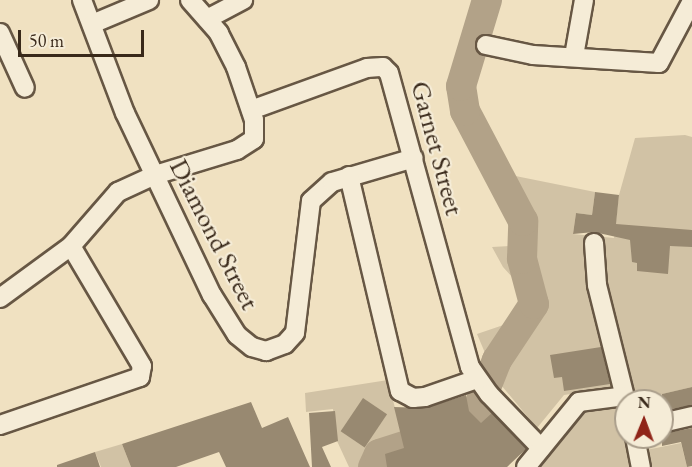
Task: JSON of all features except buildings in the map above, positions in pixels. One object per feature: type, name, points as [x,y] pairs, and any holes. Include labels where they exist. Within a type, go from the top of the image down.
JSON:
[{"type":"street","name":"Diamond Street","points":[[82,0],[125,113],[224,317],[237,335],[266,351],[285,344],[295,333],[311,201],[332,182],[414,158]]},
{"type":"street","points":[[92,24],[149,0]]},
{"type":"street","points":[[0,298],[71,246],[118,192],[154,175],[246,145],[256,130],[232,58],[207,18],[190,0]]},
{"type":"street","points":[[207,18],[243,0]]},
{"type":"street","points":[[574,56],[584,0]]},
{"type":"street","points":[[486,45],[533,55],[659,63],[692,1]]},
{"type":"street","points":[[0,33],[25,88]]},
{"type":"street","name":"Garnet Street","points":[[251,110],[367,68],[382,67],[392,79],[461,343],[482,386],[541,448]]},
{"type":"street","points":[[349,176],[400,391],[413,398],[482,386]]},
{"type":"street","points":[[594,243],[597,285],[624,389]]},
{"type":"street","points":[[0,425],[141,377],[142,366],[71,246]]},
{"type":"street","points":[[526,467],[579,402],[614,399]]},
{"type":"street","points":[[674,420],[692,416]]},
{"type":"street","points":[[637,449],[641,467]]},
{"type":"shaded area","points":[[685,135],[692,137],[692,387],[674,391],[674,389],[610,388],[564,395],[537,428],[496,379],[477,334],[518,320],[535,302],[503,267],[492,247],[526,245],[528,225],[505,174],[595,192],[592,215],[576,213],[573,234],[614,238],[619,195],[635,138]]},
{"type":"shaded area","points":[[388,380],[405,448],[383,458],[385,467],[349,467],[337,441],[333,409],[306,412],[305,393]]},
{"type":"shaded area","points":[[614,402],[614,449],[634,449],[638,467],[534,467],[575,412]]},
{"type":"shaded area","points":[[681,443],[687,467],[651,467],[646,450],[674,449],[674,444]]},
{"type":"shaded area","points":[[122,444],[131,467],[101,467],[95,452]]},
{"type":"waterway","points":[[373,467],[379,454],[457,429],[476,413],[497,360],[534,304],[522,259],[523,221],[465,111],[461,86],[487,0]]}]
